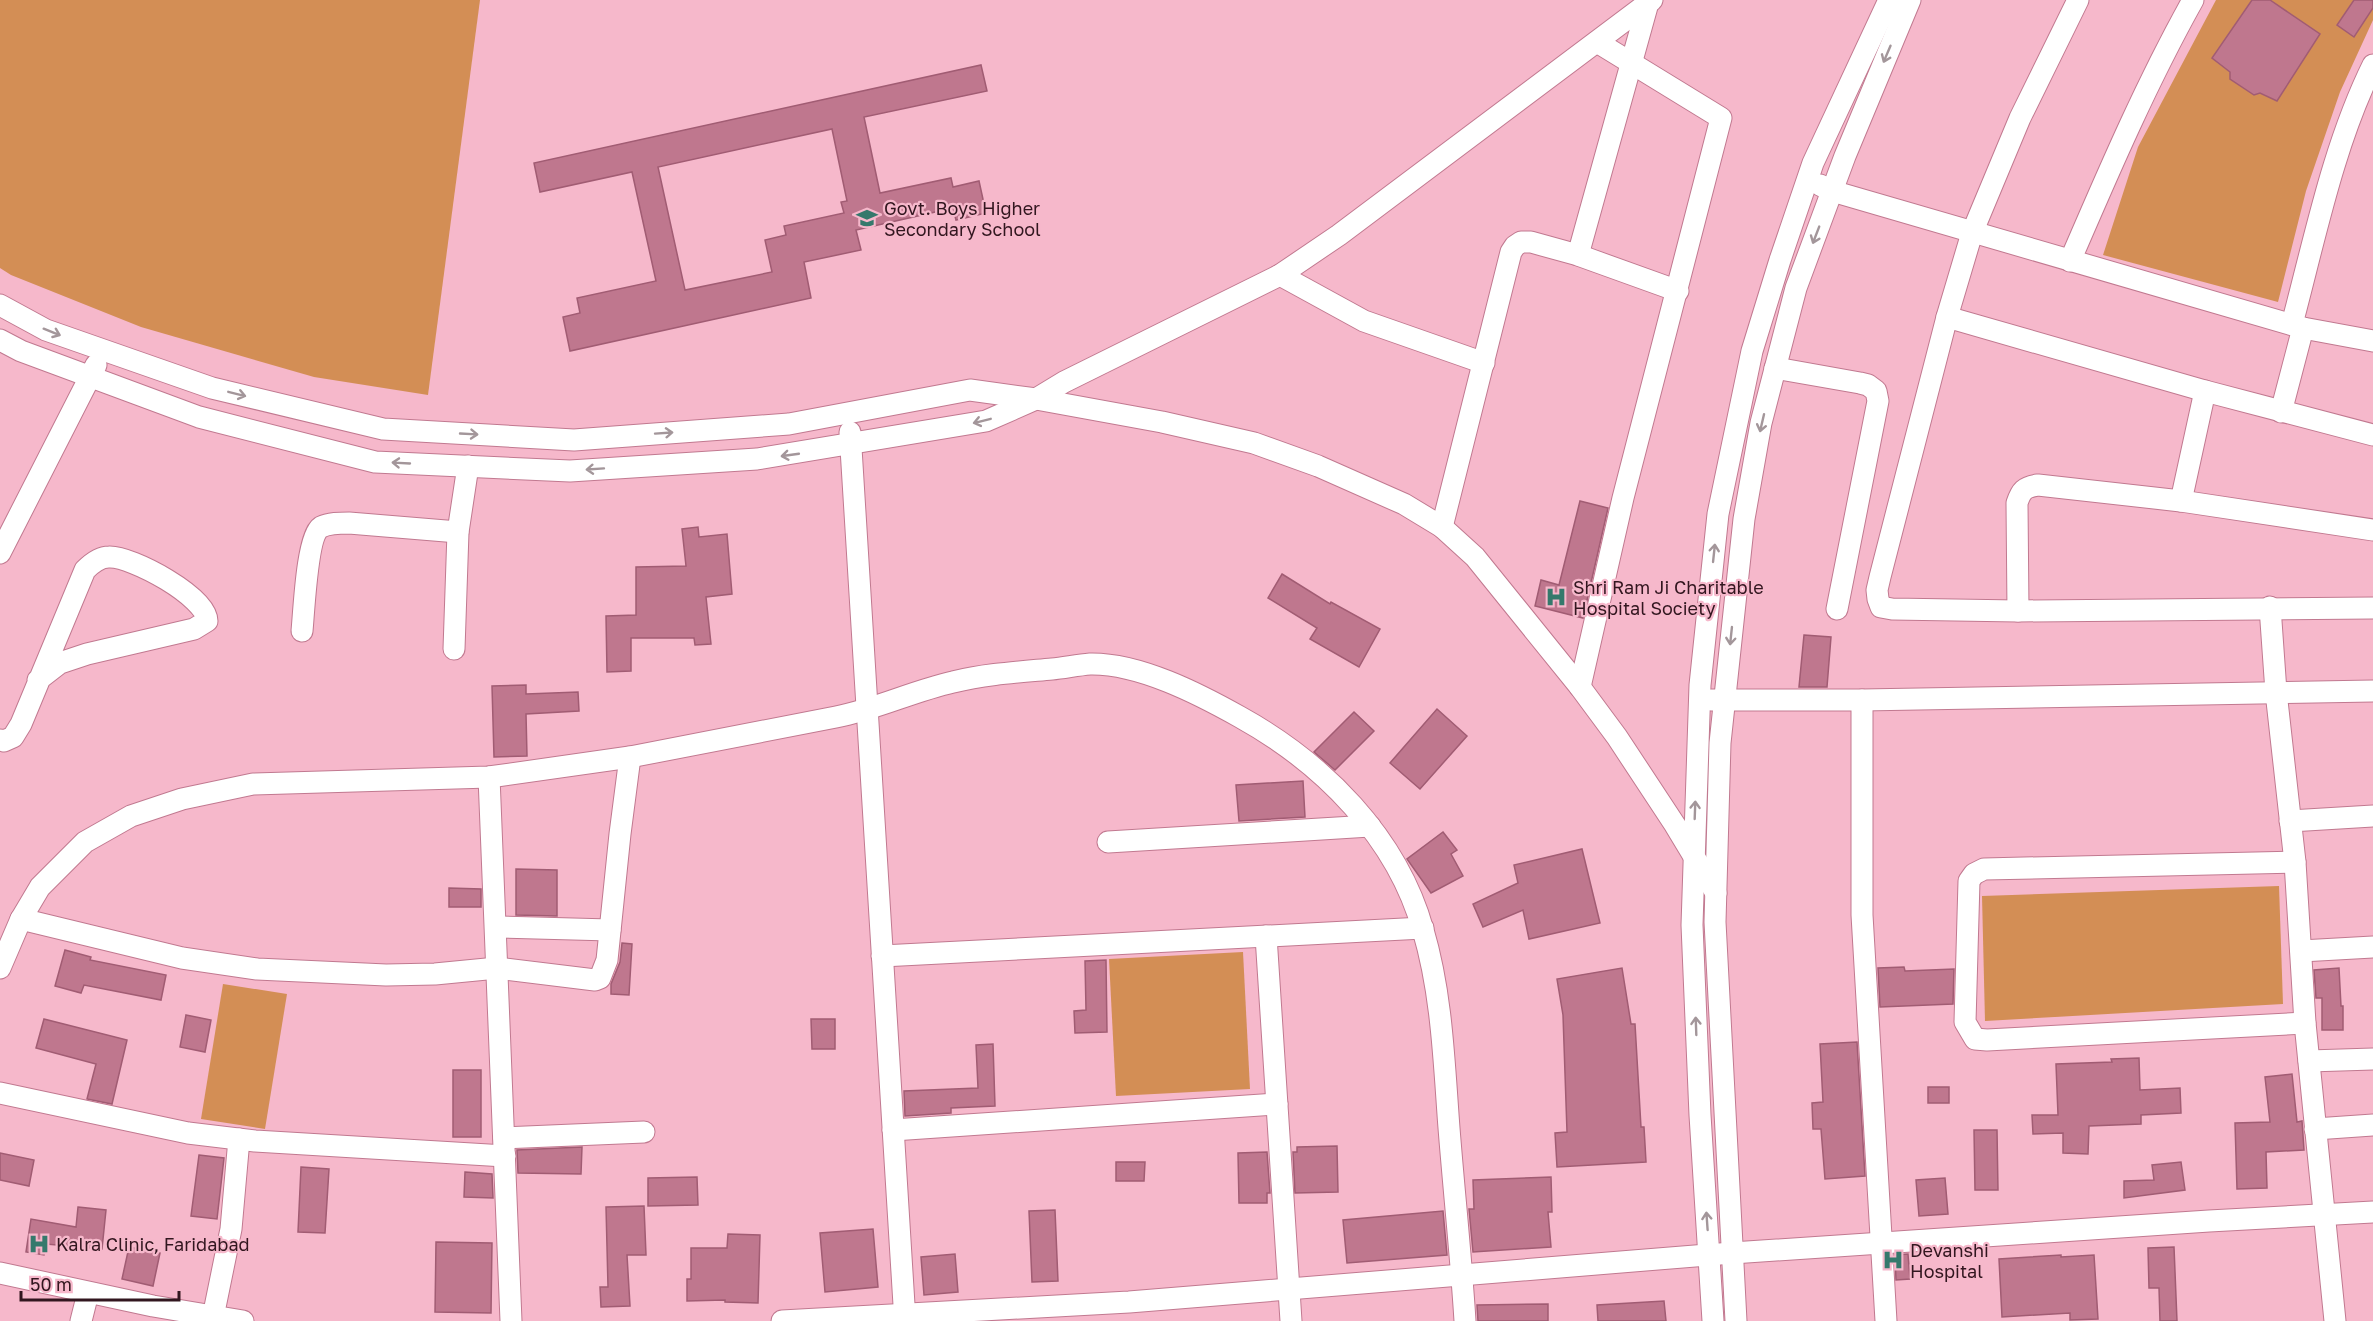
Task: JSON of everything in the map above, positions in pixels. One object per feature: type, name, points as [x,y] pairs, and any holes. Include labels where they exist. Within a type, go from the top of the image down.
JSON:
[{"type":"street","points":[[1713,1321],[1692,925],[1699,700],[1718,514],[1752,351],[1808,179],[1889,0]]},
{"type":"street","points":[[1736,1321],[1715,922],[1719,743],[1744,519],[1761,423],[1796,288],[1832,191],[1910,0]]},
{"type":"street","points":[[2078,0],[2020,118],[1972,233],[1947,317],[1880,577],[1877,590],[1881,607],[2018,611],[2270,607],[2373,608]]},
{"type":"street","points":[[2070,261],[2155,70],[2193,0]]},
{"type":"street","points":[[0,340],[21,351],[199,417],[375,462],[570,471],[757,459],[986,421],[1036,399],[1064,382],[1280,275],[1348,228],[1650,2]]},
{"type":"street","points":[[1578,255],[1650,2]]},
{"type":"street","points":[[1580,687],[1623,498],[1721,118],[1597,42]]},
{"type":"street","points":[[2281,412],[2297,326],[2340,149],[2351,116],[2373,65]]},
{"type":"street","points":[[1808,179],[1832,191],[1972,233],[2297,326],[2373,341]]},
{"type":"street","points":[[1442,527],[1510,252],[1515,246],[1521,242],[1531,242],[1578,255],[1678,291]]},
{"type":"street","points":[[1280,275],[1364,321],[1484,363]]},
{"type":"street","points":[[0,305],[46,330],[212,388],[383,429],[574,440],[789,424],[970,390],[1036,399],[1162,422],[1254,443],[1318,466],[1404,504],[1442,527],[1489,572],[1617,737],[1675,825],[1716,893]]},
{"type":"street","points":[[1947,317],[2205,391],[2373,435]]},
{"type":"street","points":[[0,553],[103,351]]},
{"type":"street","points":[[1775,368],[1860,383],[1876,391],[1878,400],[1837,609]]},
{"type":"street","points":[[2181,501],[2205,391]]},
{"type":"street","points":[[849,414],[905,1318]]},
{"type":"street","points":[[454,650],[458,532],[468,466]]},
{"type":"street","points":[[2018,611],[2017,503],[2026,486],[2038,485],[2181,501],[2373,530]]},
{"type":"street","points":[[302,631],[313,538],[320,528],[332,524],[349,523],[458,532]]},
{"type":"street","points":[[0,740],[4,741],[14,737],[21,724],[38,680],[85,570],[100,559],[109,556],[120,558],[154,572],[185,591],[207,613],[207,621],[194,630],[87,654],[60,663],[38,680]]},
{"type":"street","points":[[2270,607],[2276,692],[2295,862],[2315,1129],[2335,1321]]},
{"type":"street","points":[[0,968],[21,919],[40,887],[85,842],[131,816],[182,799],[253,784],[489,777],[630,757],[869,710],[952,682],[1015,672],[1091,664],[1132,670],[1212,701],[1260,728],[1286,746],[1340,791],[1370,826],[1401,874],[1423,928],[1436,989],[1444,1052],[1465,1321]]},
{"type":"street","points":[[1699,700],[1862,700],[2373,692]]},
{"type":"street","points":[[1862,700],[1862,915],[1886,1321]]},
{"type":"street","points":[[21,919],[173,956],[256,969],[406,975],[497,968],[586,980],[600,978],[607,960],[630,757]]},
{"type":"street","points":[[489,777],[511,1321]]},
{"type":"street","points":[[2290,821],[2373,816]]},
{"type":"street","points":[[1108,842],[1370,826]]},
{"type":"street","points":[[2295,862],[1984,869],[1974,874],[1969,881],[1965,1022],[1975,1039],[1987,1040],[2306,1023]]},
{"type":"street","points":[[496,927],[610,930]]},
{"type":"street","points":[[882,956],[1423,928]]},
{"type":"street","points":[[1266,936],[1291,1321]]},
{"type":"street","points":[[2301,951],[2373,946]]},
{"type":"street","points":[[2309,1061],[2373,1059]]},
{"type":"street","points":[[0,1093],[133,1123],[239,1139],[504,1147],[644,1132]]},
{"type":"street","points":[[893,1130],[1277,1104]]},
{"type":"street","points":[[2315,1129],[2373,1125]]},
{"type":"street","points":[[213,1317],[231,1229],[239,1139]]},
{"type":"street","points":[[782,1321],[905,1318],[1732,1253],[2373,1212]]},
{"type":"street","points":[[0,1273],[88,1293],[243,1321]]},
{"type":"street","points":[[81,1321],[88,1293]]},
{"type":"shaded area","points":[[0,0],[480,0],[428,395],[314,377],[141,327],[11,275],[0,268]]},
{"type":"shaded area","points":[[2216,0],[2373,0],[2373,20],[2340,92],[2306,191],[2278,302],[2103,255],[2138,147]]},
{"type":"shaded area","points":[[2279,886],[2283,1004],[1985,1021],[1982,896]]},
{"type":"shaded area","points":[[1243,952],[1250,1089],[1116,1096],[1109,959]]},
{"type":"shaded area","points":[[223,984],[287,994],[265,1129],[201,1119]]},
{"type":"building","points":[[2252,0],[2270,0],[2320,34],[2277,101],[2260,93],[2254,95],[2230,79],[2230,72],[2212,58]]},
{"type":"building","points":[[2354,0],[2373,0],[2373,8],[2354,37],[2337,25]]},
{"type":"building","points":[[981,65],[987,91],[864,117],[880,193],[951,178],[953,187],[979,181],[986,213],[956,220],[953,208],[856,230],[861,250],[804,262],[811,298],[570,351],[563,317],[580,313],[577,298],[656,281],[632,172],[540,192],[534,163]],"holes":[[[832,129],[847,201],[841,202],[844,213],[784,226],[786,235],[765,240],[772,272],[685,290],[658,167]]]},
{"type":"building","points":[[1580,501],[1608,508],[1583,618],[1535,606],[1541,580],[1559,585]]},
{"type":"building","points":[[698,527],[699,537],[727,534],[732,594],[706,597],[711,644],[695,645],[694,638],[631,638],[631,671],[607,672],[606,616],[636,615],[636,567],[686,566],[682,529]]},
{"type":"building","points":[[1282,574],[1330,604],[1331,602],[1380,629],[1359,667],[1310,639],[1317,628],[1268,598]]},
{"type":"building","points":[[1804,635],[1831,637],[1827,687],[1799,687]]},
{"type":"building","points":[[526,685],[526,694],[578,692],[579,711],[526,714],[527,756],[494,757],[492,686]]},
{"type":"building","points":[[1437,709],[1467,736],[1420,789],[1390,763]]},
{"type":"building","points":[[1354,712],[1374,731],[1335,770],[1314,752]]},
{"type":"building","points":[[1303,781],[1305,817],[1239,821],[1236,785]]},
{"type":"building","points":[[1443,832],[1457,850],[1451,854],[1463,876],[1431,893],[1407,859]]},
{"type":"building","points":[[1582,849],[1600,923],[1529,939],[1523,910],[1483,927],[1473,904],[1518,883],[1514,865]]},
{"type":"building","points":[[516,869],[557,870],[557,916],[516,915]]},
{"type":"building","points":[[449,888],[481,889],[481,907],[449,907]]},
{"type":"building","points":[[622,943],[632,944],[629,995],[611,994],[611,984],[620,962]]},
{"type":"building","points":[[65,950],[91,957],[90,960],[166,975],[161,1000],[84,985],[81,993],[55,986]]},
{"type":"building","points":[[1106,960],[1107,1032],[1075,1033],[1074,1011],[1086,1010],[1085,961]]},
{"type":"building","points":[[1904,967],[1905,971],[1954,969],[1953,1004],[1880,1007],[1878,968]]},
{"type":"building","points":[[1622,968],[1631,1024],[1635,1024],[1641,1127],[1644,1127],[1646,1162],[1557,1167],[1555,1133],[1567,1132],[1563,1015],[1557,979]]},
{"type":"building","points":[[2339,968],[2343,1030],[2322,1030],[2322,998],[2316,998],[2314,970]]},
{"type":"building","points":[[186,1015],[211,1020],[205,1052],[180,1047]]},
{"type":"building","points":[[44,1019],[127,1040],[112,1104],[87,1099],[96,1064],[36,1048]]},
{"type":"building","points":[[811,1019],[835,1019],[835,1049],[812,1049]]},
{"type":"building","points":[[1857,1042],[1865,1176],[1825,1179],[1821,1129],[1813,1129],[1812,1103],[1823,1102],[1820,1044]]},
{"type":"building","points":[[993,1044],[995,1106],[951,1108],[951,1113],[905,1116],[904,1091],[978,1088],[976,1045]]},
{"type":"building","points":[[2139,1058],[2140,1090],[2180,1088],[2181,1113],[2141,1115],[2141,1124],[2089,1126],[2088,1154],[2063,1153],[2063,1133],[2033,1134],[2032,1115],[2058,1115],[2056,1064],[2112,1062],[2111,1059]]},
{"type":"building","points":[[453,1070],[481,1070],[481,1137],[453,1137]]},
{"type":"building","points":[[2292,1074],[2297,1122],[2302,1121],[2304,1150],[2266,1152],[2267,1188],[2237,1189],[2235,1123],[2270,1122],[2265,1077]]},
{"type":"building","points":[[1928,1087],[1949,1087],[1949,1103],[1928,1103]]},
{"type":"building","points":[[1974,1130],[1997,1130],[1998,1190],[1975,1190]]},
{"type":"building","points":[[1337,1146],[1338,1192],[1295,1193],[1293,1152],[1297,1152],[1297,1147]]},
{"type":"building","points":[[582,1147],[581,1174],[518,1173],[517,1150]]},
{"type":"building","points":[[1267,1152],[1270,1193],[1267,1193],[1267,1203],[1239,1203],[1238,1153]]},
{"type":"building","points":[[0,1153],[34,1160],[29,1186],[0,1180]]},
{"type":"building","points":[[199,1155],[224,1158],[217,1219],[191,1216]]},
{"type":"building","points":[[1116,1162],[1145,1162],[1144,1181],[1116,1181]]},
{"type":"building","points":[[2181,1162],[2185,1190],[2124,1198],[2124,1181],[2154,1180],[2152,1165]]},
{"type":"building","points":[[301,1167],[329,1169],[325,1233],[298,1232]]},
{"type":"building","points":[[465,1172],[492,1174],[493,1198],[464,1197]]},
{"type":"building","points":[[697,1177],[698,1205],[648,1206],[648,1178]]},
{"type":"building","points":[[1551,1177],[1552,1212],[1548,1212],[1551,1247],[1473,1252],[1469,1209],[1474,1209],[1473,1180]]},
{"type":"building","points":[[1945,1178],[1948,1214],[1919,1216],[1916,1180]]},
{"type":"building","points":[[644,1206],[646,1255],[627,1255],[630,1306],[601,1307],[600,1287],[608,1287],[606,1207]]},
{"type":"building","points":[[78,1207],[106,1210],[102,1249],[46,1244],[44,1255],[26,1252],[31,1219],[76,1227]]},
{"type":"building","points":[[1055,1210],[1058,1281],[1032,1282],[1029,1211]]},
{"type":"building","points":[[1443,1211],[1447,1255],[1347,1263],[1343,1220]]},
{"type":"building","points":[[873,1229],[878,1287],[825,1292],[820,1233]]},
{"type":"building","points":[[728,1234],[760,1235],[758,1303],[725,1302],[725,1300],[687,1301],[687,1279],[691,1279],[691,1248],[727,1248]]},
{"type":"building","points":[[436,1242],[492,1243],[491,1313],[435,1312]]},
{"type":"building","points":[[129,1247],[160,1253],[153,1286],[122,1279]]},
{"type":"building","points":[[2174,1247],[2177,1321],[2160,1321],[2159,1288],[2149,1288],[2148,1248]]},
{"type":"building","points":[[955,1254],[958,1292],[924,1295],[921,1257]]},
{"type":"building","points":[[1908,1254],[1910,1279],[1896,1280],[1895,1255]]},
{"type":"building","points":[[2061,1255],[2061,1257],[2094,1255],[2098,1319],[2070,1320],[2070,1313],[2002,1317],[1999,1259]]},
{"type":"building","points":[[1664,1301],[1666,1321],[1598,1321],[1597,1305]]},
{"type":"building","points":[[1548,1304],[1548,1321],[1478,1321],[1477,1305]]},
{"type":"place","name":"Govt. Boys Higher Secondary School","points":[[867,218]]},
{"type":"place","name":"Shri Ram Ji Charitable Hospital Society","points":[[1556,597]]},
{"type":"place","name":"Kalra Clinic, Faridabad","points":[[39,1244]]},
{"type":"place","name":"Devanshi Hospital","points":[[1893,1260]]}]
